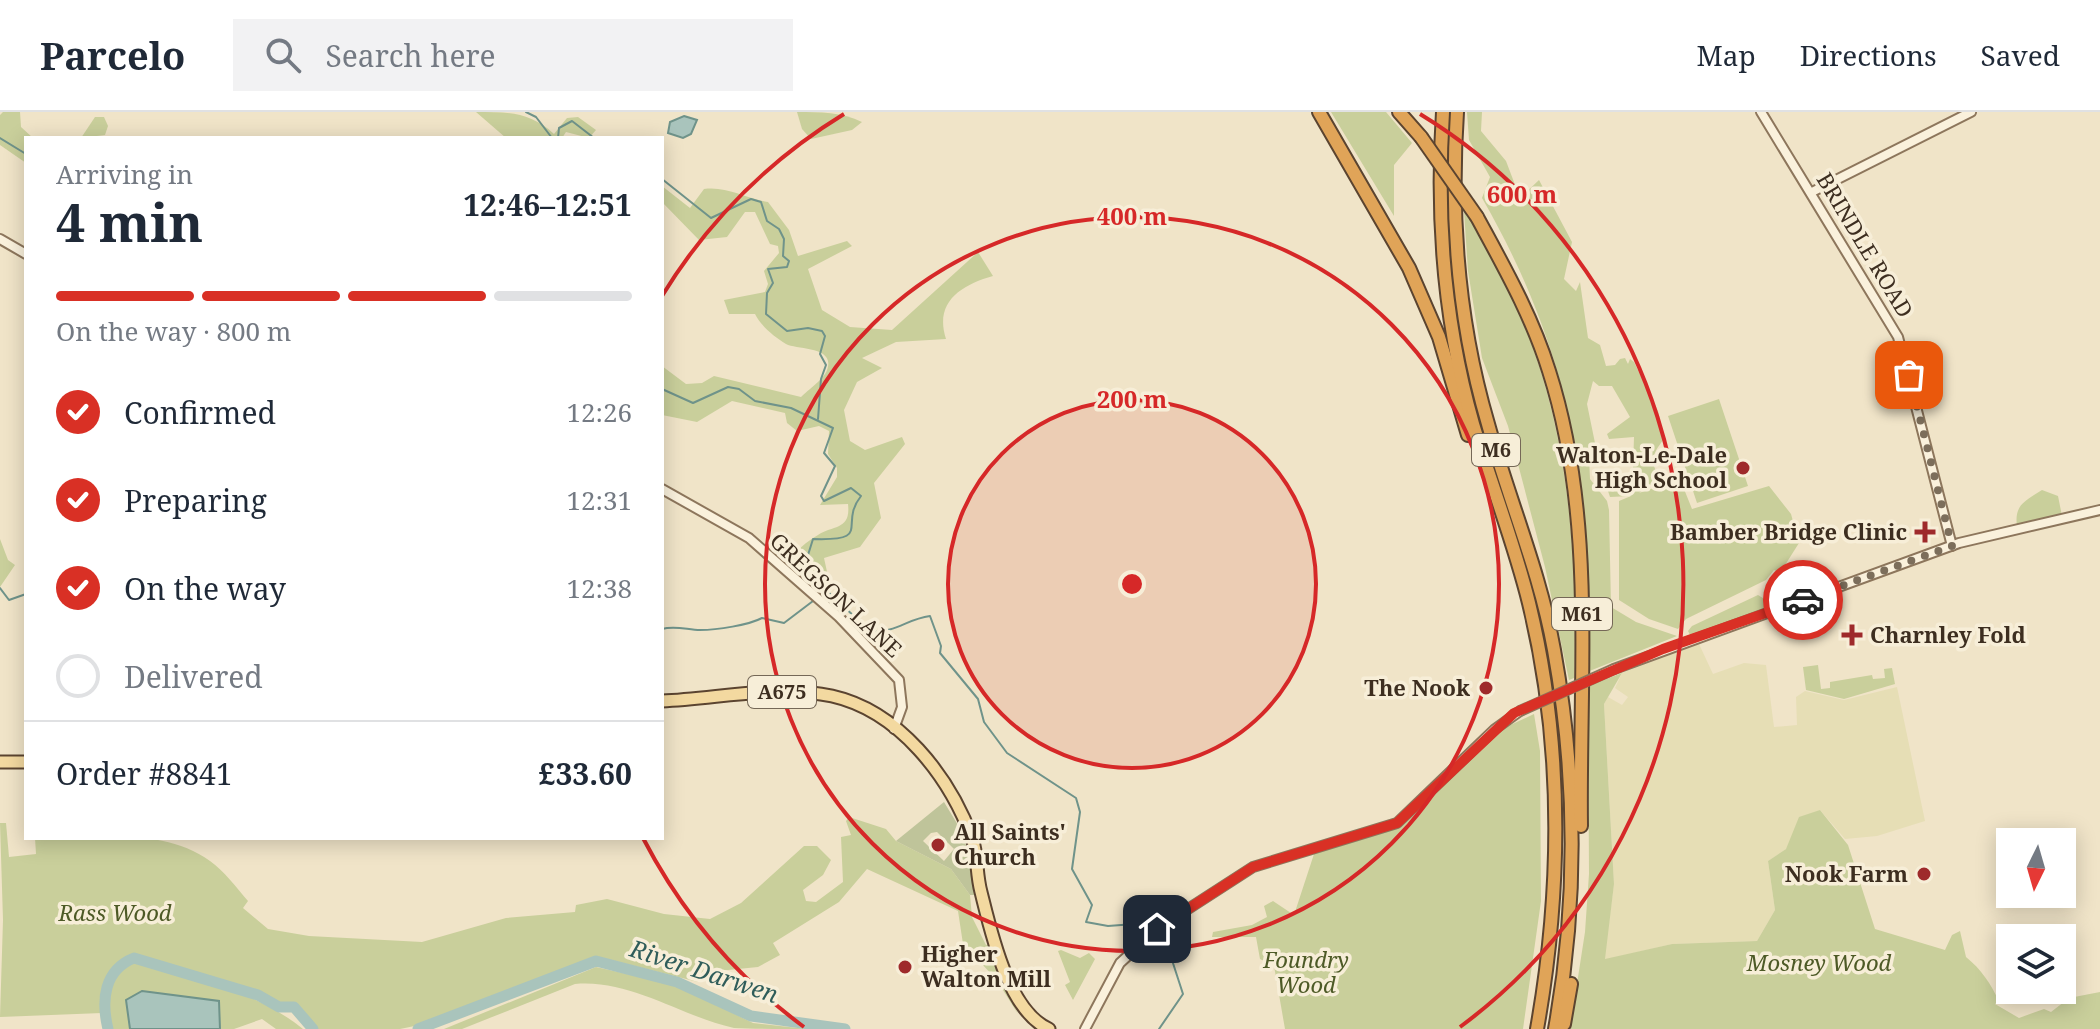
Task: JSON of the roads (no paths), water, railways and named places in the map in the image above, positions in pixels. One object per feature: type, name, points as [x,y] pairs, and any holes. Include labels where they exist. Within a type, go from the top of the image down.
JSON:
[{"type":"highway","points":[[1319,112],[1409,268],[1439,337],[1486,492],[1523,580]]},
{"type":"highway","name":"M61","points":[[1399,112],[1421,137],[1477,217],[1522,300],[1550,371],[1571,457],[1581,543],[1581,863],[1575,961],[1563,1029]]},
{"type":"highway","name":"M6","points":[[1443,112],[1442,238],[1454,342],[1473,421],[1523,580],[1549,715],[1556,835],[1553,923],[1537,1029]]},
{"type":"highway","name":"M6","points":[[1457,112],[1452,182],[1465,319],[1487,423],[1532,554],[1554,648],[1571,783],[1572,907],[1555,1029]]},
{"type":"main road","name":"A675","points":[[664,701],[808,692],[861,706],[894,729],[935,766],[972,838],[994,942],[1027,1013],[1049,1029]]},
{"type":"main road","points":[[0,762],[24,762]]},
{"type":"street","name":"BRINDLE ROAD","points":[[1761,112],[1898,337],[1955,545]]},
{"type":"street","points":[[1812,192],[1971,112]]},
{"type":"street","points":[[0,239],[24,253]]},
{"type":"street","name":"GREGSON LANE","points":[[664,490],[734,527],[806,585],[899,680],[902,707],[894,729]]},
{"type":"street","points":[[1085,1029],[1120,963],[1163,925],[1253,867],[1397,823],[1517,712],[1614,669],[1955,545],[2100,510]]},
{"type":"water","points":[[684,116],[697,120],[691,134],[683,138],[668,133],[670,122]]},
{"type":"water","points":[[142,991],[219,1001],[220,1029],[130,1029],[126,1000]]},
{"type":"waterway","points":[[526,112],[536,117],[550,136]]},
{"type":"waterway","points":[[558,136],[559,128],[572,121],[591,136]]},
{"type":"waterway","points":[[0,138],[24,153]]},
{"type":"waterway","points":[[664,181],[711,218],[751,199],[761,202],[767,221],[779,229],[784,239],[783,256],[789,261],[787,267],[768,269],[773,283],[767,293],[766,314],[787,331],[808,328],[822,331],[825,336],[820,354],[826,365],[821,379],[818,419]]},
{"type":"waterway","points":[[664,390],[693,403],[728,387],[739,389],[755,401],[791,408],[833,428],[824,453],[835,466],[821,496],[824,501],[851,488],[861,496],[852,515],[849,534],[832,539],[813,539],[808,555],[827,591],[871,632],[888,630],[930,616],[941,646],[940,653],[978,699],[984,722],[1007,753],[1076,798],[1080,812],[1072,869],[1092,905],[1086,922],[1108,926],[1161,922]]},
{"type":"waterway","points":[[0,588],[9,600],[24,595]]},
{"type":"waterway","points":[[664,629],[715,629],[762,618],[784,623],[813,601]]},
{"type":"waterway","points":[[1159,1029],[1183,994],[1171,957],[1172,944],[1166,925]]},
{"type":"waterway","name":"River Darwen","points":[[108,1029],[105,1007],[107,987],[116,970],[134,958],[258,995],[279,1007],[294,1007],[313,1029]]},
{"type":"waterway","name":"River Darwen","points":[[418,1029],[596,961],[677,982],[751,1016],[845,1029]]},
{"type":"place","name":"Walton-Le-Dale High School","points":[[1743,468]]},
{"type":"place","name":"Bamber Bridge Clinic","points":[[1925,532]]},
{"type":"place","name":"Charnley Fold","points":[[1852,635]]},
{"type":"place","name":"The Nook","points":[[1486,688]]},
{"type":"place","name":"All Saints' Church","points":[[938,845]]},
{"type":"place","name":"Nook Farm","points":[[1924,874]]},
{"type":"place","name":"Higher Walton Mill","points":[[905,967]]},
{"type":"park label","name":"Rass Wood","points":[[115,913]]},
{"type":"park label","name":"Mosney Wood","points":[[1819,963]]},
{"type":"park label","name":"Foundry Wood","points":[[1306,972]]}]
